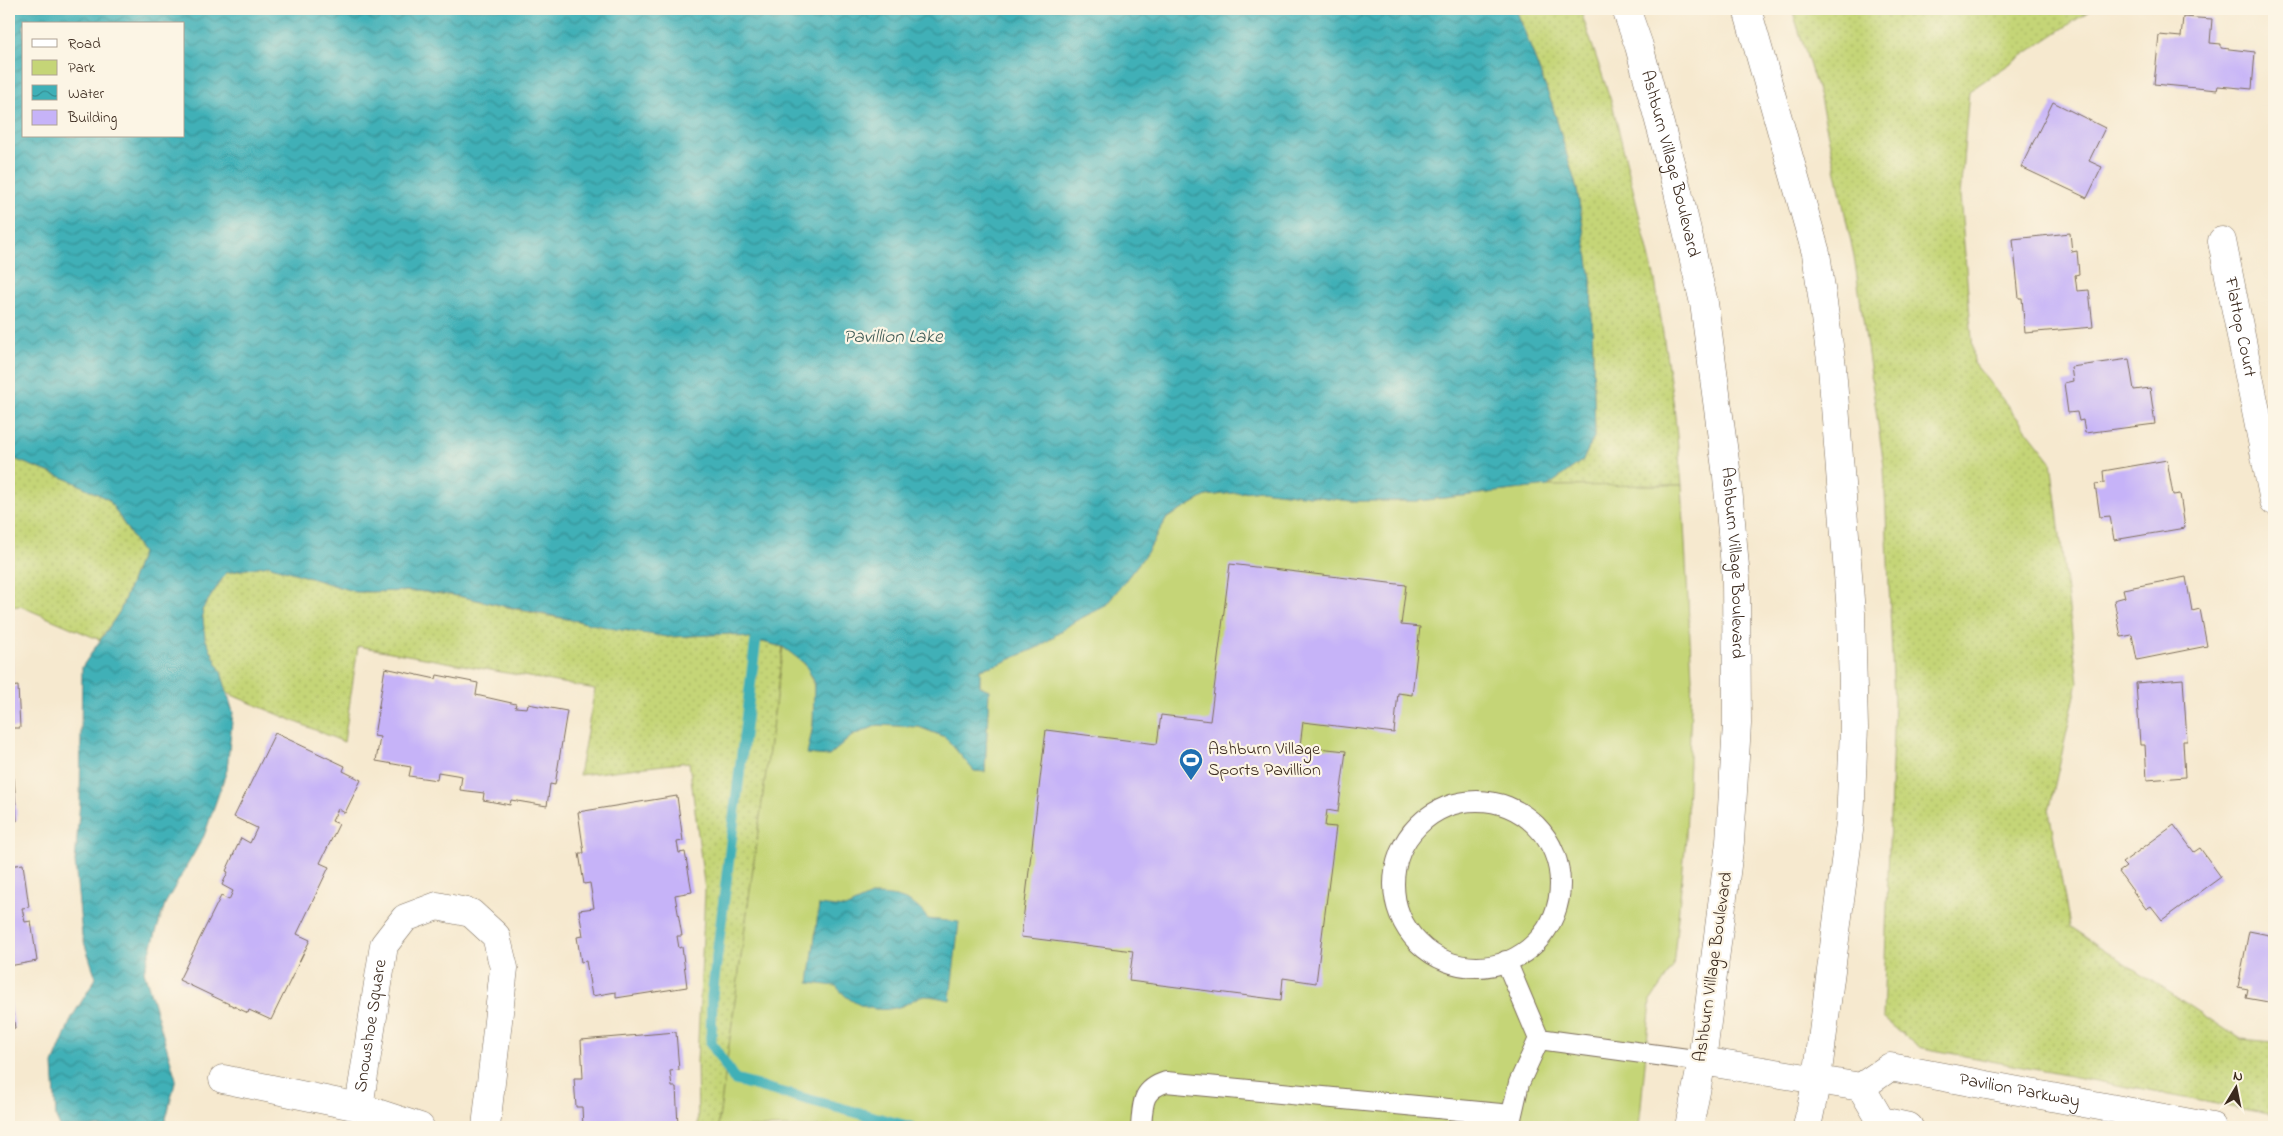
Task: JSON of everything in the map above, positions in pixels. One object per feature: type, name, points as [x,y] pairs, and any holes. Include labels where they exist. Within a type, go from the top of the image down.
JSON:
[{"type":"main road","name":"Ashburn Village Boulevard","points":[[1626,9],[1639,46],[1678,192],[1704,303],[1728,476],[1736,578],[1737,724],[1730,842],[1702,1061],[1689,1127]]},
{"type":"main road","points":[[1747,9],[1816,253],[1832,367],[1852,613],[1854,728],[1850,823],[1816,1079],[1807,1127]]},
{"type":"main road","name":"Flattop Court","points":[[2222,241],[2274,500]]},
{"type":"main road","name":"Snowshoe Square","points":[[359,1107],[384,945],[405,918],[437,906],[471,913],[496,936],[504,968],[486,1127]]},
{"type":"main road","points":[[1702,1061],[1861,1087],[1881,1122],[1909,1127]]},
{"type":"main road","name":"Pavilion Parkway","points":[[1861,1087],[1890,1067],[2212,1127]]},
{"type":"main road","name":"Snowshoe Square","points":[[223,1079],[359,1107],[420,1127]]},
{"type":"lane","points":[[1486,801],[1511,808],[1533,822],[1550,843],[1559,867],[1560,893],[1554,918],[1539,940],[1519,956],[1506,961],[1494,966],[1468,968],[1443,960],[1421,946],[1404,925],[1395,901],[1394,875],[1401,850],[1410,835],[1415,828],[1436,812],[1460,802],[1486,801]]},
{"type":"lane","points":[[1141,1127],[1144,1098],[1152,1086],[1166,1082],[1510,1121],[1519,1083],[1539,1039],[1506,961]]},
{"type":"lane","points":[[1539,1039],[1702,1061]]},
{"type":"green space","points":[[1516,9],[1580,9],[1613,107],[1655,280],[1674,407],[1682,485],[1548,486],[1583,460],[1595,435],[1591,278],[1577,189],[1552,104]]},
{"type":"green space","points":[[1792,9],[2092,9],[1969,91],[1960,196],[1974,363],[2051,461],[2078,682],[2049,811],[2070,927],[2240,1039],[2274,1042],[2274,1115],[1918,1047],[1883,1018],[1894,704],[1884,466],[1854,256],[1820,98]]},
{"type":"green space","points":[[9,457],[72,481],[109,500],[142,553],[120,611],[100,640],[20,606],[9,607]]},
{"type":"green space","name":"Ashburn Village Sports Pavillion","points":[[1682,485],[1692,678],[1686,838],[1673,967],[1651,1000],[1639,1127],[718,1127],[783,647],[803,662],[813,684],[814,708],[808,754],[829,756],[852,736],[878,725],[919,727],[945,737],[985,772],[989,690],[980,686],[980,669],[999,664],[1041,646],[1072,623],[1106,605],[1146,554],[1167,518],[1206,496],[1261,490],[1351,501],[1418,501],[1548,486]]},
{"type":"green space","points":[[268,565],[356,592],[418,591],[458,596],[538,614],[668,637],[730,634],[783,647],[718,1127],[698,1127],[697,1062],[705,891],[689,762],[579,775],[595,689],[358,646],[344,742],[227,693],[221,672],[205,638],[202,610],[226,573]]},
{"type":"water","name":"Pavillion Lake","points":[[9,9],[1516,9],[1552,104],[1577,189],[1591,278],[1595,435],[1583,460],[1548,486],[1418,501],[1351,501],[1261,490],[1206,496],[1167,518],[1146,554],[1106,605],[1072,623],[1041,646],[999,664],[980,669],[980,686],[989,690],[985,772],[974,771],[945,737],[919,727],[878,725],[852,736],[829,756],[807,754],[813,726],[814,681],[805,664],[783,647],[730,634],[668,637],[615,629],[458,596],[418,591],[356,592],[268,565],[226,573],[202,610],[205,638],[221,672],[233,712],[227,770],[204,836],[165,904],[144,971],[176,1079],[164,1127],[60,1127],[56,1118],[53,1064],[72,1017],[96,978],[82,936],[75,862],[80,801],[82,667],[120,611],[142,553],[109,500],[72,481],[9,457]]},
{"type":"water","points":[[873,895],[897,897],[911,903],[923,912],[928,919],[959,922],[950,1000],[922,996],[892,1009],[874,1009],[849,999],[836,986],[809,983],[819,905],[845,908]]},
{"type":"building","points":[[2183,17],[2212,19],[2210,43],[2221,44],[2221,48],[2255,52],[2252,89],[2218,86],[2217,90],[2154,84],[2159,35],[2181,37]]},
{"type":"building","points":[[2053,102],[2105,128],[2089,161],[2102,167],[2087,198],[2021,167]]},
{"type":"building","points":[[2070,233],[2072,252],[2077,251],[2079,274],[2075,275],[2077,291],[2089,290],[2093,327],[2025,333],[2022,298],[2019,298],[2013,239]]},
{"type":"building","points":[[2129,359],[2134,390],[2150,388],[2155,424],[2085,433],[2083,420],[2079,421],[2077,412],[2068,413],[2064,383],[2073,381],[2071,367]]},
{"type":"building","points":[[2167,460],[2173,495],[2180,494],[2185,528],[2114,540],[2110,516],[2100,517],[2095,484],[2104,483],[2103,471]]},
{"type":"building","name":"Ashburn Village Sports Pavillion","points":[[1230,564],[1406,585],[1401,625],[1420,627],[1412,695],[1398,693],[1394,733],[1303,722],[1300,746],[1346,751],[1338,812],[1327,810],[1325,826],[1336,827],[1316,983],[1283,978],[1281,1000],[1129,981],[1133,951],[1021,937],[1046,730],[1157,744],[1161,715],[1210,721]]},
{"type":"building","points":[[2186,577],[2192,611],[2200,609],[2207,646],[2137,660],[2132,635],[2121,637],[2114,600],[2125,597],[2123,589]]},
{"type":"building","points":[[11,636],[13,674],[9,674],[9,637]]},
{"type":"building","points":[[385,668],[436,679],[437,675],[478,683],[476,695],[516,704],[515,707],[527,708],[528,704],[567,711],[555,785],[550,784],[547,806],[511,800],[510,805],[483,800],[484,793],[460,790],[462,776],[438,772],[437,780],[409,776],[411,767],[376,761],[380,737],[374,736]]},
{"type":"building","points":[[2183,679],[2187,741],[2183,741],[2185,777],[2147,780],[2145,745],[2140,745],[2136,683]]},
{"type":"building","points":[[18,686],[20,728],[9,728],[9,687]]},
{"type":"building","points":[[275,733],[345,766],[343,771],[361,780],[345,813],[338,809],[332,821],[339,824],[320,863],[329,867],[297,934],[310,940],[271,1020],[249,1010],[248,1013],[179,980],[221,896],[229,900],[233,891],[222,885],[228,872],[226,871],[241,838],[250,843],[257,828],[234,817]]},
{"type":"building","points":[[9,778],[14,778],[17,821],[9,821]]},
{"type":"building","points":[[677,796],[683,841],[677,842],[679,853],[685,852],[692,892],[675,895],[682,936],[677,936],[679,948],[682,947],[687,987],[616,998],[616,992],[592,996],[586,961],[581,962],[577,937],[583,936],[579,910],[594,908],[590,883],[584,884],[579,853],[584,853],[578,812]]},
{"type":"building","points":[[2174,825],[2194,852],[2200,848],[2221,877],[2162,920],[2151,906],[2146,909],[2119,872],[2126,867],[2122,863]]},
{"type":"building","points":[[23,864],[29,907],[22,908],[25,922],[31,921],[37,961],[9,966],[9,866]]},
{"type":"building","points":[[2249,931],[2274,936],[2274,1003],[2246,998],[2248,989],[2238,987]]},
{"type":"building","points":[[9,999],[15,1028],[9,1029]]},
{"type":"building","points":[[676,1032],[679,1070],[670,1071],[672,1087],[676,1087],[678,1125],[655,1127],[583,1127],[582,1107],[576,1107],[574,1078],[583,1078],[581,1040]]},
{"type":"waterway","points":[[756,639],[712,996],[711,1043],[735,1080],[911,1127]]},
{"type":"place","name":"Ashburn Village Sports Pavillion","points":[[1191,781]]}]
